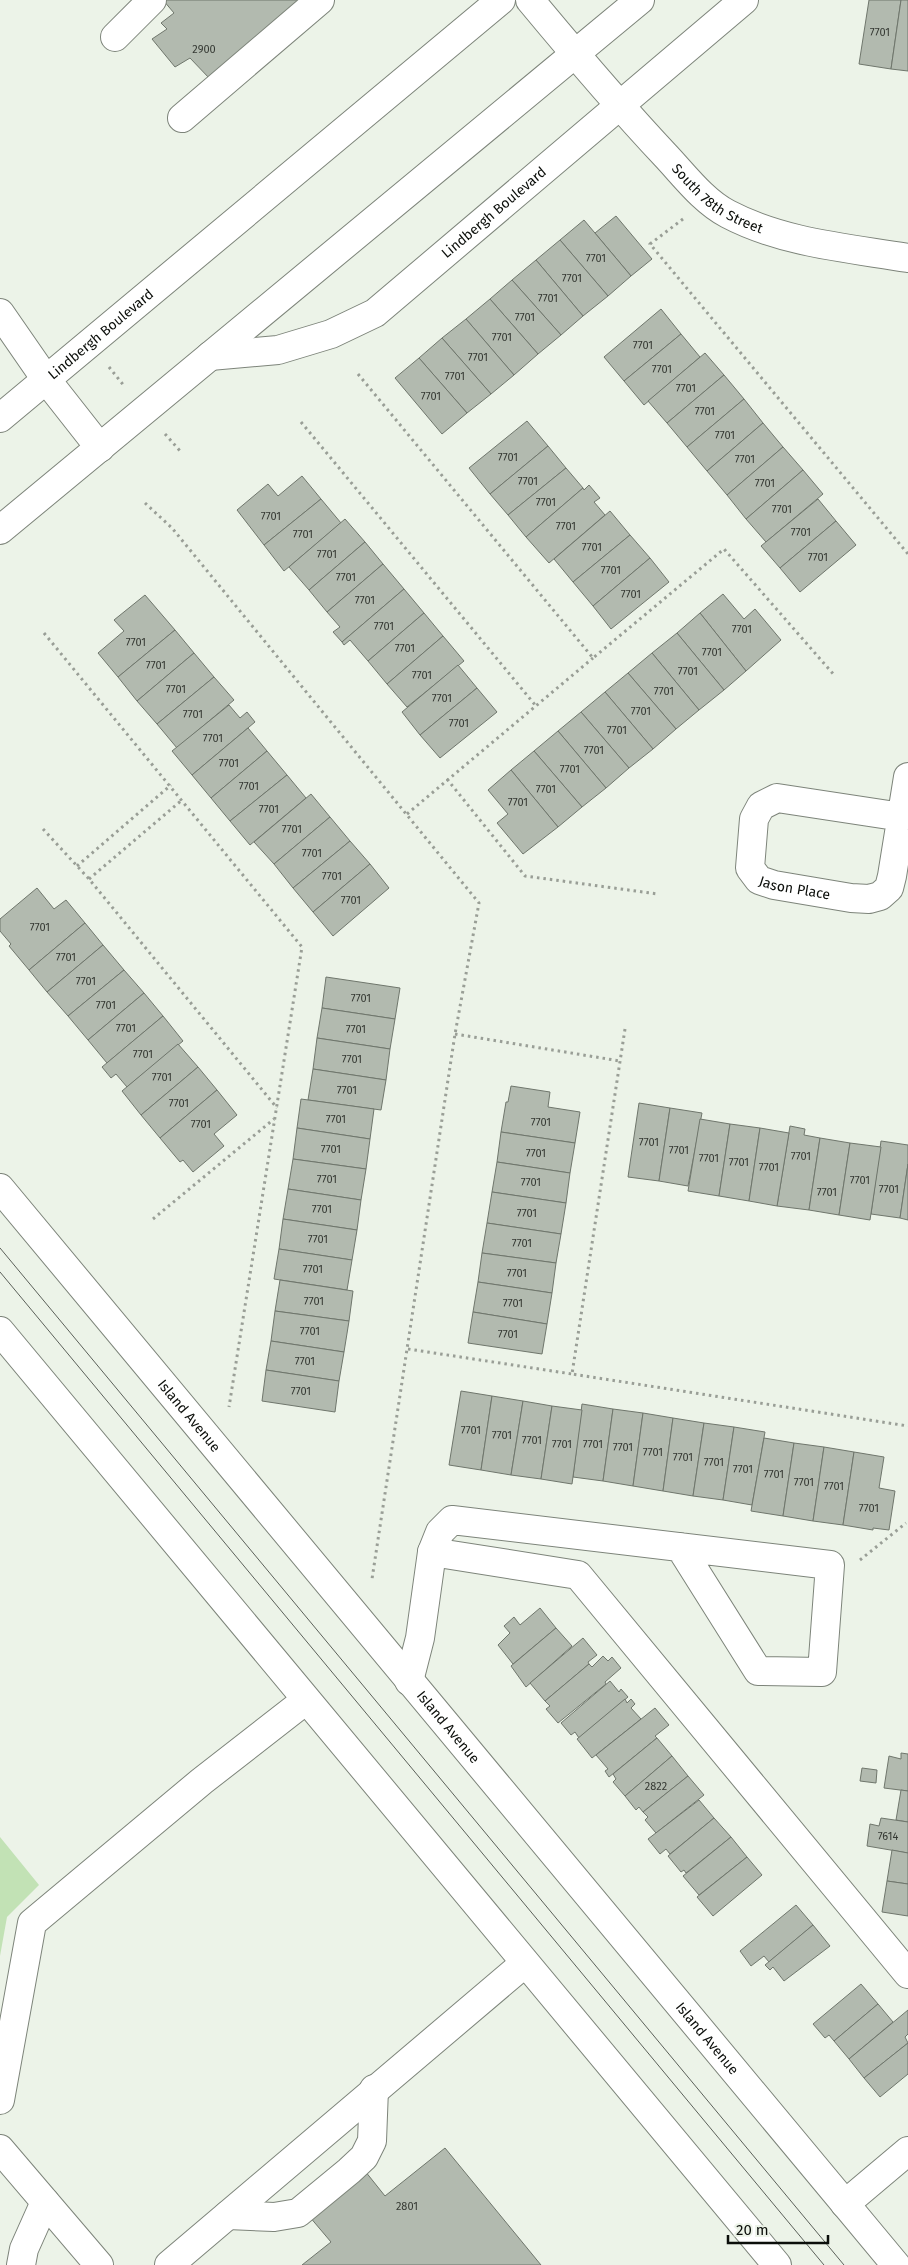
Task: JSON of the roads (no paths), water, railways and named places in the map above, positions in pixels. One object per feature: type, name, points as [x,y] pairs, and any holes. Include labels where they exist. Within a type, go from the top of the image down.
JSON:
[{"type":"main road","points":[[115,37],[152,0]]},
{"type":"main road","points":[[182,118],[320,0]]},
{"type":"main road","name":"Lindbergh Boulevard","points":[[0,418],[501,0]]},
{"type":"main road","name":"South 78th Street","points":[[530,0],[618,105],[708,199],[726,214],[754,227],[787,237],[908,258]]},
{"type":"main road","points":[[0,530],[640,0]]},
{"type":"main road","name":"Lindbergh Boulevard","points":[[210,356],[278,350],[331,334],[375,313],[744,0]]},
{"type":"main road","points":[[0,313],[46,378],[100,448]]},
{"type":"main road","name":"Jason Place","points":[[902,817],[777,798],[761,806],[754,819],[750,868],[759,880],[774,885],[851,898],[869,899],[880,896],[889,888],[892,876],[902,817],[908,777]]},
{"type":"main road","name":"Island Avenue","points":[[0,1188],[896,2265]]},
{"type":"main road","points":[[2,1338],[776,2265]]},
{"type":"main road","points":[[409,1681],[420,1638],[432,1552],[440,1532],[452,1520],[680,1547],[830,1565],[822,1672],[758,1671],[680,1547]]},
{"type":"main road","points":[[432,1552],[578,1575],[908,1974]]},
{"type":"main road","points":[[0,2100],[32,1923],[202,1781],[306,1700]]},
{"type":"main road","points":[[182,2261],[228,2216],[374,2089],[525,1963]]},
{"type":"main road","points":[[228,2216],[274,2217],[298,2213],[349,2171],[364,2157],[372,2141],[374,2089]]},
{"type":"main road","points":[[0,2149],[100,2265]]},
{"type":"main road","points":[[845,2204],[908,2151]]},
{"type":"main road","points":[[21,2265],[24,2249],[45,2202]]},
{"type":"tram line","points":[[0,1248],[844,2265]]},
{"type":"tram line","points":[[0,1272],[824,2265]]}]
